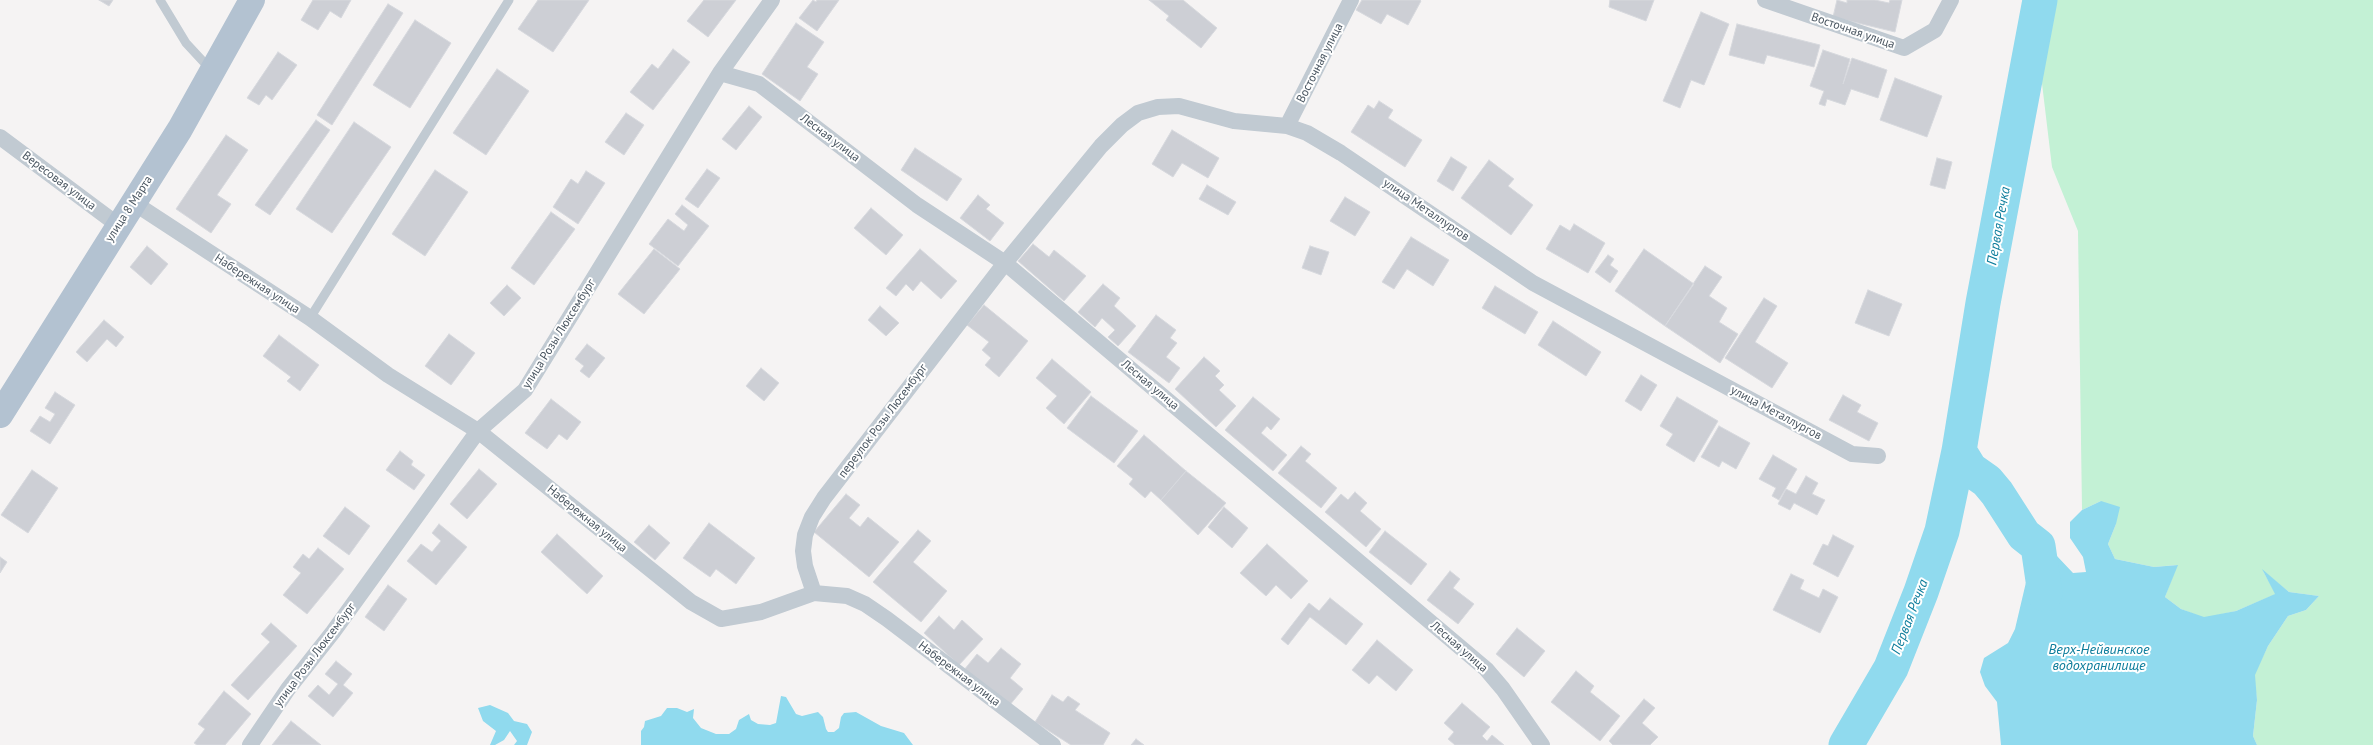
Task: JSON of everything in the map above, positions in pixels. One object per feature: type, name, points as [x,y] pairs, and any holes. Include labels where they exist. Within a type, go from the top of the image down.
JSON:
[{"type":"main road","name":"улица 8 Марта","points":[[0,415],[134,203],[213,71],[252,0]]},
{"type":"street","name":"улица Розы Люксембург","points":[[250,745],[288,689],[333,632],[478,431],[525,390],[720,73],[772,0]]},
{"type":"street","name":"Восточная улица","points":[[1287,126],[1351,0]]},
{"type":"street","name":"Восточная улица","points":[[1765,0],[1904,48],[1935,30],[1951,0]]},
{"type":"street","name":"Лесная улица","points":[[720,73],[759,84],[917,205],[1004,263],[1486,669],[1503,689],[1542,745]]},
{"type":"street","name":"улица Металлургов","points":[[1004,263],[1101,146],[1122,125],[1138,113],[1158,106],[1179,106],[1234,121],[1287,126],[1307,133],[1341,153],[1533,283],[1852,454],[1878,456]]},
{"type":"street","name":"Вересовая улица","points":[[0,136],[118,226]]},
{"type":"street","name":"Набережная улица","points":[[134,203],[310,318],[388,375],[478,431],[691,602],[721,618],[739,617],[814,593],[847,596],[866,604],[1053,745]]},
{"type":"street","name":"переулок Розы Люсембург","points":[[814,593],[805,566],[803,551],[805,535],[812,517],[1004,263]]},
{"type":"lane","points":[[160,0],[186,43],[213,71]]},
{"type":"lane","points":[[310,318],[509,0]]},
{"type":"green space","points":[[2032,0],[2373,0],[2373,745],[2257,745],[2253,736],[2257,700],[2254,675],[2268,646],[2288,616],[2306,610],[2319,596],[2289,592],[2263,571],[2276,594],[2236,611],[2204,618],[2181,609],[2165,597],[2177,565],[2154,567],[2115,559],[2108,544],[2116,524],[2101,501],[2082,510],[2078,231],[2052,167]]},
{"type":"water","name":"Верх-Нейвинское водохранилище","points":[[2101,501],[2120,507],[2108,544],[2115,559],[2154,567],[2178,565],[2165,597],[2181,609],[2204,617],[2236,611],[2275,594],[2262,569],[2289,592],[2319,596],[2306,610],[2288,616],[2268,646],[2255,675],[2257,700],[2253,736],[2257,745],[2001,745],[1997,702],[1985,686],[1980,672],[1984,658],[2008,643],[2015,629],[2031,561],[2038,546],[2056,555],[2073,573],[2086,572],[2083,557],[2070,538],[2070,522],[2082,510]]},
{"type":"water","points":[[781,696],[786,697],[796,714],[802,716],[818,712],[823,717],[828,732],[834,732],[839,728],[841,717],[844,713],[856,712],[881,726],[904,733],[913,745],[641,745],[641,731],[645,721],[661,716],[667,708],[677,708],[687,712],[694,709],[693,718],[701,728],[716,734],[729,734],[736,729],[739,720],[749,714],[751,720],[758,724],[770,725],[776,723]]},
{"type":"water","points":[[490,705],[508,713],[514,721],[527,724],[532,732],[527,745],[514,745],[517,741],[510,731],[504,740],[495,745],[490,745],[496,731],[483,721],[478,708]]},
{"type":"building","points":[[99,0],[113,0],[109,6]]},
{"type":"building","points":[[313,0],[351,0],[341,18],[330,11],[318,30],[301,20]]},
{"type":"building","points":[[538,0],[589,0],[553,52],[518,29]]},
{"type":"building","points":[[704,0],[736,0],[708,37],[687,21]]},
{"type":"building","points":[[813,0],[816,2],[817,0],[839,0],[817,31],[799,18]]},
{"type":"building","points":[[1149,0],[1183,0],[1217,28],[1201,48],[1166,20],[1169,16]]},
{"type":"building","points":[[1362,0],[1421,1],[1408,25],[1387,14],[1381,24],[1356,10]]},
{"type":"building","points":[[1610,0],[1654,0],[1646,21],[1609,7]]},
{"type":"building","points":[[1837,0],[1847,3],[1847,0],[1875,0],[1889,3],[1890,0],[1902,0],[1895,32],[1833,17]]},
{"type":"building","points":[[388,4],[403,13],[332,125],[317,115]]},
{"type":"building","points":[[1701,12],[1729,24],[1704,85],[1691,80],[1680,108],[1663,101]]},
{"type":"building","points":[[415,20],[451,43],[410,108],[373,85]]},
{"type":"building","points":[[796,23],[824,42],[807,67],[818,74],[800,101],[762,74]]},
{"type":"building","points":[[1737,24],[1820,45],[1814,67],[1767,55],[1764,64],[1729,55]]},
{"type":"building","points":[[673,49],[690,62],[653,110],[630,92],[652,64],[658,69]]},
{"type":"building","points":[[1823,50],[1850,59],[1843,84],[1852,58],[1887,70],[1878,98],[1851,89],[1845,105],[1827,99],[1825,106],[1819,104],[1824,91],[1810,86]]},
{"type":"building","points":[[278,52],[297,65],[272,100],[266,95],[259,105],[247,98]]},
{"type":"building","points":[[497,69],[529,91],[486,155],[453,133]]},
{"type":"building","points":[[1895,78],[1942,96],[1927,137],[1880,120]]},
{"type":"building","points":[[1379,101],[1393,110],[1388,118],[1422,140],[1405,167],[1351,132],[1368,105],[1374,109]]},
{"type":"building","points":[[749,106],[762,117],[736,150],[722,139]]},
{"type":"building","points":[[626,113],[644,125],[624,155],[605,142]]},
{"type":"building","points":[[316,120],[330,130],[270,215],[255,205]]},
{"type":"building","points":[[354,122],[391,147],[332,233],[296,209]]},
{"type":"building","points":[[1172,130],[1219,158],[1208,178],[1182,163],[1173,177],[1152,164]]},
{"type":"building","points":[[226,135],[248,150],[217,195],[231,204],[211,233],[176,209]]},
{"type":"building","points":[[915,148],[962,179],[947,201],[901,170]]},
{"type":"building","points":[[1451,157],[1467,167],[1453,191],[1437,181]]},
{"type":"building","points":[[1937,158],[1952,162],[1945,189],[1930,185]]},
{"type":"building","points":[[1489,160],[1514,179],[1508,186],[1533,205],[1511,235],[1461,198]]},
{"type":"building","points":[[707,169],[720,178],[698,208],[685,199]]},
{"type":"building","points":[[435,170],[468,192],[425,256],[392,234]]},
{"type":"building","points":[[586,171],[605,183],[578,224],[553,207],[571,179],[578,184]]},
{"type":"building","points":[[1207,185],[1236,202],[1228,215],[1199,199]]},
{"type":"building","points":[[978,195],[990,205],[986,209],[1004,223],[990,241],[960,218]]},
{"type":"building","points":[[1345,197],[1370,212],[1355,236],[1330,221]]},
{"type":"building","points":[[682,205],[709,226],[678,266],[649,244],[668,219],[684,231],[688,225],[675,214]]},
{"type":"building","points":[[871,208],[903,235],[886,255],[854,228]]},
{"type":"building","points":[[551,212],[575,229],[534,285],[511,268]]},
{"type":"building","points":[[1574,224],[1605,243],[1588,273],[1546,249],[1560,225],[1570,231]]},
{"type":"building","points":[[1411,237],[1449,260],[1433,286],[1407,269],[1394,289],[1382,282]]},
{"type":"building","points":[[1033,244],[1049,257],[1054,250],[1086,276],[1064,301],[1018,261]]},
{"type":"building","points":[[147,246],[168,264],[151,285],[130,267]]},
{"type":"building","points":[[1310,246],[1329,252],[1321,275],[1302,268]]},
{"type":"building","points":[[654,249],[680,269],[644,314],[618,294]]},
{"type":"building","points":[[920,249],[957,281],[941,299],[921,281],[913,291],[906,284],[896,296],[886,288]]},
{"type":"building","points":[[1644,249],[1694,284],[1665,326],[1615,291]]},
{"type":"building","points":[[1608,255],[1614,259],[1610,265],[1618,271],[1610,283],[1595,272]]},
{"type":"building","points":[[1705,266],[1722,277],[1709,296],[1727,308],[1719,322],[1738,334],[1720,363],[1665,326]]},
{"type":"building","points":[[1103,284],[1120,298],[1114,306],[1136,326],[1118,346],[1108,337],[1115,330],[1102,318],[1095,327],[1078,312]]},
{"type":"building","points":[[507,285],[521,298],[504,316],[490,303]]},
{"type":"building","points":[[1495,286],[1538,312],[1525,334],[1482,308]]},
{"type":"building","points":[[1868,290],[1902,304],[1889,336],[1855,323]]},
{"type":"building","points":[[1764,298],[1777,306],[1755,342],[1788,363],[1772,388],[1725,358]]},
{"type":"building","points":[[984,305],[1028,341],[999,377],[985,365],[991,358],[982,350],[989,342],[967,325]]},
{"type":"building","points":[[880,306],[899,323],[886,336],[868,320]]},
{"type":"building","points":[[1156,315],[1176,330],[1170,338],[1177,343],[1166,357],[1180,368],[1169,383],[1128,352]]},
{"type":"building","points":[[104,320],[124,337],[116,347],[107,339],[87,362],[76,352]]},
{"type":"building","points":[[1553,321],[1601,352],[1586,376],[1538,345]]},
{"type":"building","points":[[449,334],[475,353],[451,385],[425,366]]},
{"type":"building","points":[[279,335],[319,365],[300,391],[287,381],[291,377],[263,356]]},
{"type":"building","points":[[587,344],[605,358],[589,378],[580,371],[584,366],[575,359]]},
{"type":"building","points":[[1204,357],[1220,371],[1215,376],[1224,385],[1219,390],[1236,406],[1216,427],[1175,389]]},
{"type":"building","points":[[1052,359],[1091,392],[1064,424],[1046,408],[1057,396],[1036,378]]},
{"type":"building","points":[[761,368],[779,383],[764,401],[746,386]]},
{"type":"building","points":[[1641,375],[1657,385],[1641,411],[1625,401]]},
{"type":"building","points":[[55,392],[75,405],[50,444],[30,431],[40,416],[50,422],[55,414],[45,408]]},
{"type":"building","points":[[1843,395],[1861,405],[1857,412],[1878,423],[1869,441],[1829,420]]},
{"type":"building","points":[[1091,396],[1138,431],[1114,463],[1067,428]]},
{"type":"building","points":[[1253,397],[1280,419],[1271,430],[1267,426],[1261,433],[1287,455],[1273,471],[1225,430]]},
{"type":"building","points":[[1677,397],[1718,421],[1694,462],[1666,445],[1673,434],[1660,426]]},
{"type":"building","points":[[551,399],[581,422],[567,440],[559,434],[547,449],[525,433]]},
{"type":"building","points":[[1719,426],[1750,443],[1736,469],[1722,461],[1719,467],[1701,457]]},
{"type":"building","points":[[1144,435],[1186,471],[1161,500],[1151,491],[1145,498],[1129,484],[1133,479],[1117,466]]},
{"type":"building","points":[[1301,446],[1311,454],[1305,461],[1337,488],[1321,508],[1278,473]]},
{"type":"building","points":[[400,451],[413,461],[411,465],[425,475],[414,490],[386,470]]},
{"type":"building","points":[[1773,455],[1797,469],[1779,500],[1772,496],[1776,488],[1759,479]]},
{"type":"building","points":[[479,469],[497,484],[467,519],[450,504]]},
{"type":"building","points":[[32,470],[58,488],[28,533],[1,515]]},
{"type":"building","points":[[1186,471],[1226,503],[1198,535],[1161,500]]},
{"type":"building","points":[[1806,476],[1818,483],[1812,494],[1825,500],[1817,515],[1794,503],[1790,510],[1778,504],[1786,489],[1796,494]]},
{"type":"building","points":[[1355,492],[1367,503],[1360,511],[1381,529],[1366,547],[1325,512],[1341,494],[1348,500]]},
{"type":"building","points":[[846,494],[860,505],[849,518],[860,527],[868,517],[899,542],[869,577],[814,532]]},
{"type":"building","points":[[345,507],[370,526],[349,555],[323,536]]},
{"type":"building","points":[[1224,507],[1248,528],[1232,548],[1208,527]]},
{"type":"building","points":[[709,523],[755,558],[736,584],[716,569],[710,577],[683,558]]},
{"type":"building","points":[[439,524],[467,547],[436,585],[407,561],[421,544],[432,552],[441,541],[432,533]]},
{"type":"building","points":[[649,525],[670,543],[655,560],[634,542]]},
{"type":"building","points":[[918,530],[931,541],[913,562],[947,591],[921,622],[873,582]]},
{"type":"building","points":[[1385,531],[1427,564],[1411,585],[1369,552]]},
{"type":"building","points":[[557,534],[603,576],[587,594],[541,552]]},
{"type":"building","points":[[1833,535],[1854,546],[1838,577],[1813,564],[1823,544],[1828,546]]},
{"type":"building","points":[[1267,544],[1308,581],[1291,599],[1276,585],[1266,596],[1240,573]]},
{"type":"building","points":[[318,548],[344,569],[307,614],[283,595],[301,573],[293,567],[303,554],[309,559]]},
{"type":"building","points":[[0,557],[7,562],[0,573]]},
{"type":"building","points":[[1450,571],[1460,579],[1453,588],[1474,604],[1458,624],[1427,600]]},
{"type":"building","points":[[1791,574],[1804,580],[1800,589],[1819,598],[1823,589],[1838,597],[1820,633],[1773,610]]},
{"type":"building","points":[[388,585],[407,599],[384,631],[365,617]]},
{"type":"building","points":[[1330,598],[1363,624],[1346,645],[1310,617],[1288,645],[1281,639],[1309,603],[1319,611]]},
{"type":"building","points":[[939,616],[954,630],[962,620],[983,639],[959,665],[924,633]]},
{"type":"building","points":[[271,623],[297,646],[248,700],[231,685],[270,642],[261,634]]},
{"type":"building","points":[[1517,628],[1545,651],[1524,677],[1496,654]]},
{"type":"building","points":[[1377,640],[1413,670],[1396,691],[1377,675],[1369,684],[1352,670]]},
{"type":"building","points":[[1001,648],[1021,664],[1010,678],[1023,689],[1009,706],[964,670],[977,654],[988,663]]},
{"type":"building","points":[[336,661],[352,674],[343,685],[353,693],[333,717],[308,696],[318,685],[329,695],[338,684],[325,674]]},
{"type":"building","points":[[1576,671],[1594,686],[1590,692],[1620,716],[1600,741],[1551,702]]},
{"type":"building","points":[[224,691],[251,714],[225,745],[197,745],[194,743],[205,729],[198,724]]},
{"type":"building","points":[[1052,695],[1063,702],[1068,696],[1080,704],[1075,710],[1110,733],[1103,745],[1071,745],[1035,722]]},
{"type":"building","points":[[1644,699],[1655,708],[1642,723],[1658,737],[1650,745],[1613,745],[1609,741]]},
{"type":"building","points":[[1462,703],[1490,727],[1482,736],[1487,741],[1492,735],[1504,745],[1455,745],[1448,739],[1454,732],[1444,723]]},
{"type":"building","points":[[291,721],[321,745],[272,745]]},
{"type":"building","points":[[1136,739],[1144,745],[1131,745]]},
{"type":"waterway","name":"Первая Речка","points":[[1846,745],[1891,668],[1921,592],[1942,531],[1959,451],[1983,303],[2040,0]]},
{"type":"waterway","name":"Первая Речка","points":[[1959,451],[1970,469],[1987,481],[1997,493],[2024,535],[2038,546],[2045,594]]}]
